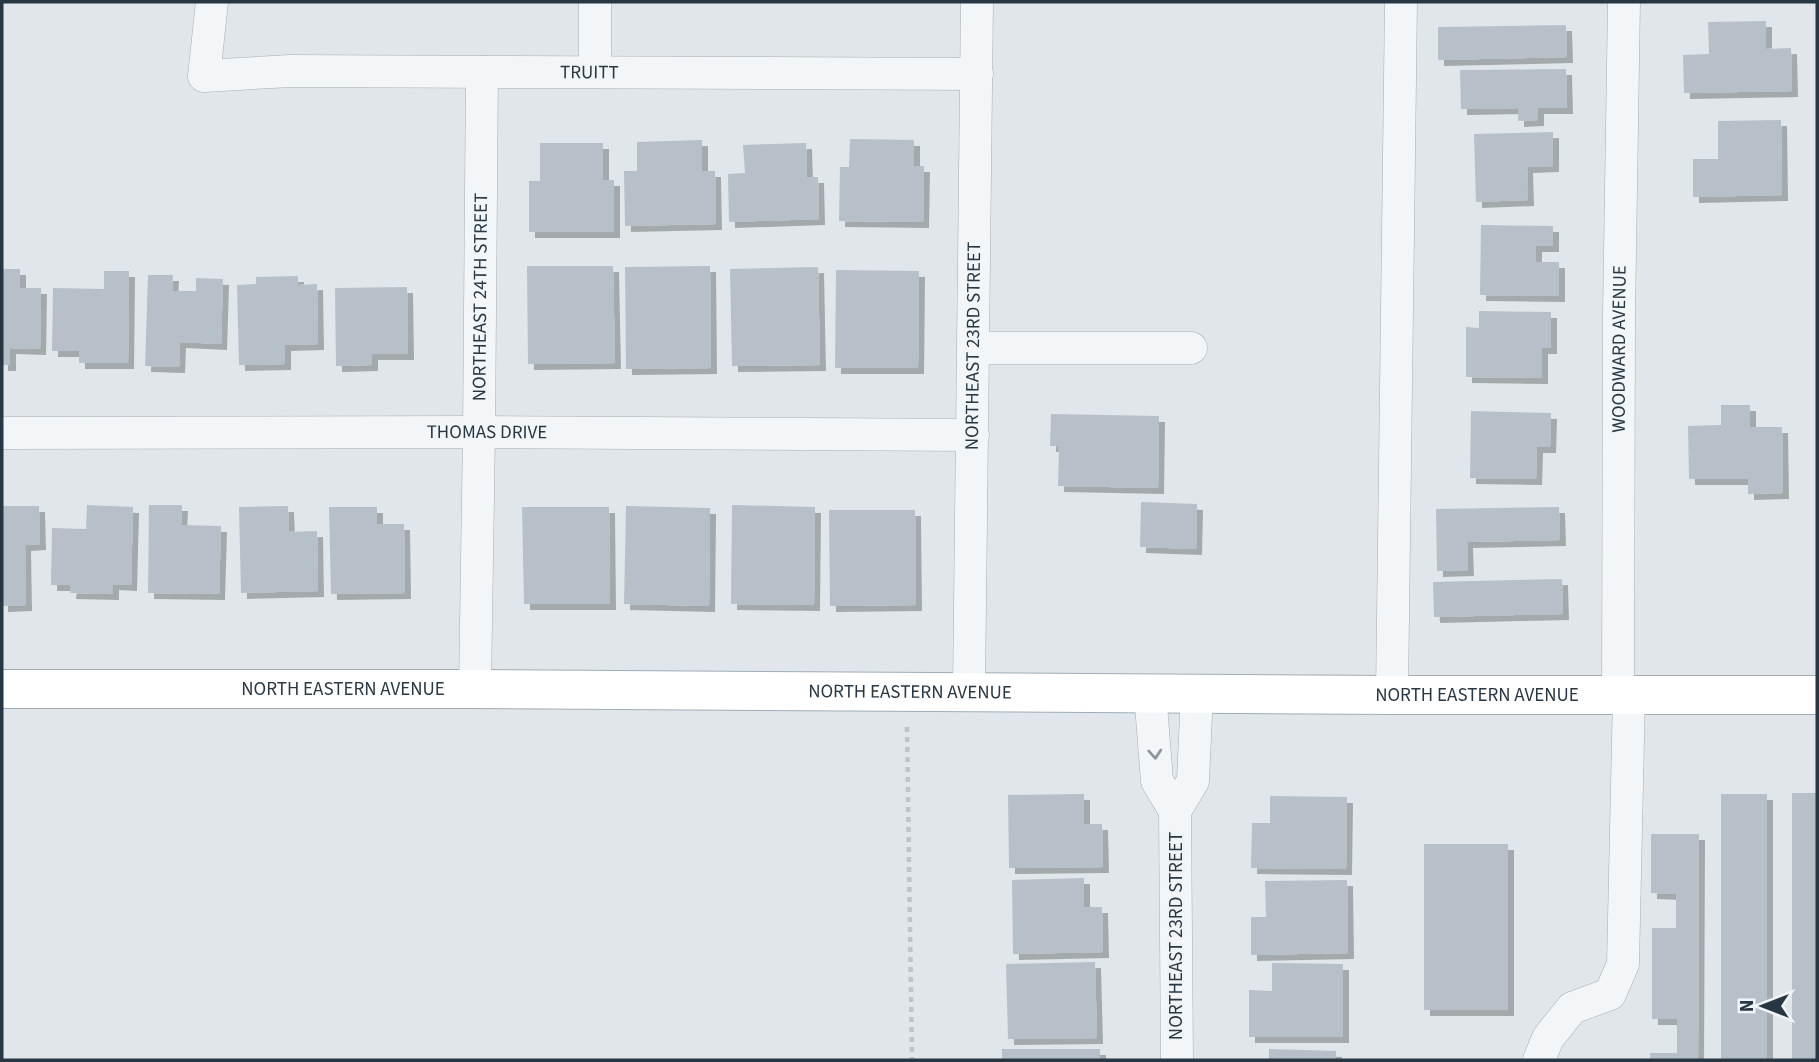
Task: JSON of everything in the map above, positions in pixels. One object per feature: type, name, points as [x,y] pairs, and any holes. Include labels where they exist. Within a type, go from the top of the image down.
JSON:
[{"type":"main road","name":"NORTH EASTERN AVENUE","points":[[2,689],[1817,695]]},
{"type":"street","name":"TRUITT","points":[[212,2],[204,76],[290,71],[976,74]]},
{"type":"street","points":[[595,2],[595,72]]},
{"type":"street","name":"NORTHEAST 23RD STREET","points":[[969,691],[977,2]]},
{"type":"street","points":[[1392,695],[1401,2]]},
{"type":"street","name":"WOODWARD AVENUE","points":[[1539,1060],[1548,1038],[1572,1008],[1610,994],[1623,964],[1623,695],[1618,328],[1625,2]]},
{"type":"street","name":"NORTHEAST 24TH STREET","points":[[475,689],[482,72]]},
{"type":"street","points":[[974,348],[1191,348]]},
{"type":"street","name":"THOMAS DRIVE","points":[[2,433],[973,435]]},
{"type":"street","name":"NORTHEAST 23RD STREET","points":[[1150,692],[1157,781],[1175,811],[1177,1060]]},
{"type":"street","name":"NORTHEAST 23RD STREET","points":[[1175,811],[1193,780],[1197,693]]},
{"type":"path","points":[[906,691],[912,1060]]},
{"type":"building","points":[[1766,21],[1766,49],[1791,48],[1792,91],[1684,93],[1683,55],[1709,54],[1708,22]]},
{"type":"building","points":[[1566,25],[1567,57],[1438,60],[1438,27]]},
{"type":"building","points":[[1566,69],[1567,108],[1538,108],[1538,120],[1518,121],[1518,108],[1461,109],[1460,70]]},
{"type":"building","points":[[1781,120],[1782,195],[1693,197],[1693,159],[1718,159],[1718,121]]},
{"type":"building","points":[[1553,132],[1553,166],[1527,167],[1528,200],[1476,202],[1474,134]]},
{"type":"building","points":[[850,139],[914,140],[914,166],[924,166],[923,222],[839,221],[840,167],[849,167]]},
{"type":"building","points":[[702,140],[702,171],[715,171],[716,224],[625,226],[624,171],[637,171],[637,142]]},
{"type":"building","points":[[540,143],[603,143],[603,180],[614,180],[614,232],[529,232],[529,181],[540,181]]},
{"type":"building","points":[[806,143],[807,177],[818,177],[819,219],[729,222],[728,174],[745,173],[743,145]]},
{"type":"building","points":[[1481,225],[1553,226],[1553,246],[1536,246],[1536,262],[1559,262],[1559,296],[1480,295]]},
{"type":"building","points":[[527,266],[613,266],[615,363],[528,364]]},
{"type":"building","points":[[710,266],[711,368],[626,369],[625,267]]},
{"type":"building","points":[[818,267],[820,365],[732,366],[730,269]]},
{"type":"building","points":[[2,269],[20,269],[20,288],[41,288],[40,349],[10,348],[10,365],[2,365]]},
{"type":"building","points":[[836,270],[919,271],[918,368],[835,368]]},
{"type":"building","points":[[104,271],[129,271],[128,363],[79,363],[79,351],[52,351],[53,288],[104,289]]},
{"type":"building","points":[[148,275],[173,275],[172,291],[196,291],[196,278],[223,279],[221,344],[180,342],[179,367],[145,366]]},
{"type":"building","points":[[298,276],[298,285],[317,284],[318,344],[285,345],[285,364],[239,365],[237,285],[256,284],[256,277]]},
{"type":"building","points":[[407,287],[408,354],[372,354],[372,365],[336,366],[335,288]]},
{"type":"building","points":[[1479,311],[1551,312],[1551,348],[1542,348],[1542,378],[1466,377],[1466,327],[1479,328]]},
{"type":"building","points":[[1721,405],[1750,405],[1750,427],[1782,427],[1783,493],[1748,494],[1748,479],[1689,479],[1688,426],[1721,425]]},
{"type":"building","points":[[1471,411],[1551,413],[1550,447],[1537,447],[1536,479],[1470,478]]},
{"type":"building","points":[[1051,414],[1159,416],[1158,488],[1058,486],[1059,446],[1050,446]]},
{"type":"building","points":[[1141,502],[1197,504],[1196,549],[1140,547]]},
{"type":"building","points":[[87,505],[133,507],[131,585],[113,584],[113,594],[70,593],[71,585],[51,585],[52,528],[86,529]]},
{"type":"building","points":[[149,505],[182,505],[181,525],[221,526],[219,594],[148,593]]},
{"type":"building","points":[[732,505],[815,507],[814,605],[731,604]]},
{"type":"building","points":[[2,506],[39,506],[40,544],[25,545],[26,605],[2,606]]},
{"type":"building","points":[[288,506],[289,532],[317,531],[318,591],[241,593],[239,507]]},
{"type":"building","points":[[626,506],[710,508],[709,606],[624,604]]},
{"type":"building","points":[[329,507],[377,507],[377,524],[404,524],[405,593],[331,594]]},
{"type":"building","points":[[522,507],[609,507],[610,604],[524,604]]},
{"type":"building","points":[[1559,507],[1560,540],[1467,542],[1468,570],[1437,571],[1436,509]]},
{"type":"building","points":[[829,510],[915,510],[916,605],[830,606]]},
{"type":"building","points":[[1562,579],[1563,614],[1434,617],[1433,582]]},
{"type":"building","points":[[1792,793],[1817,793],[1817,1060],[1792,1060]]},
{"type":"building","points":[[1084,794],[1084,824],[1102,824],[1103,867],[1009,868],[1008,795]]},
{"type":"building","points":[[1721,794],[1767,794],[1767,1060],[1721,1060]]},
{"type":"building","points":[[1270,796],[1347,797],[1346,869],[1251,868],[1252,823],[1270,823]]},
{"type":"building","points":[[1651,834],[1699,834],[1698,1060],[1650,1060],[1650,1053],[1677,1053],[1677,1019],[1652,1019],[1652,928],[1676,928],[1676,894],[1651,893]]},
{"type":"building","points":[[1424,844],[1508,844],[1508,1010],[1424,1010]]},
{"type":"building","points":[[1084,878],[1084,907],[1102,907],[1103,952],[1013,954],[1012,880]]},
{"type":"building","points":[[1347,880],[1348,953],[1251,955],[1251,917],[1266,917],[1265,881]]},
{"type":"building","points":[[1095,962],[1097,1038],[1008,1039],[1006,964]]},
{"type":"building","points":[[1272,963],[1343,964],[1343,1037],[1249,1037],[1249,990],[1272,991]]},
{"type":"building","points":[[1002,1049],[1100,1049],[1100,1060],[1002,1060]]},
{"type":"building","points":[[1269,1049],[1336,1051],[1336,1060],[1269,1060]]}]
